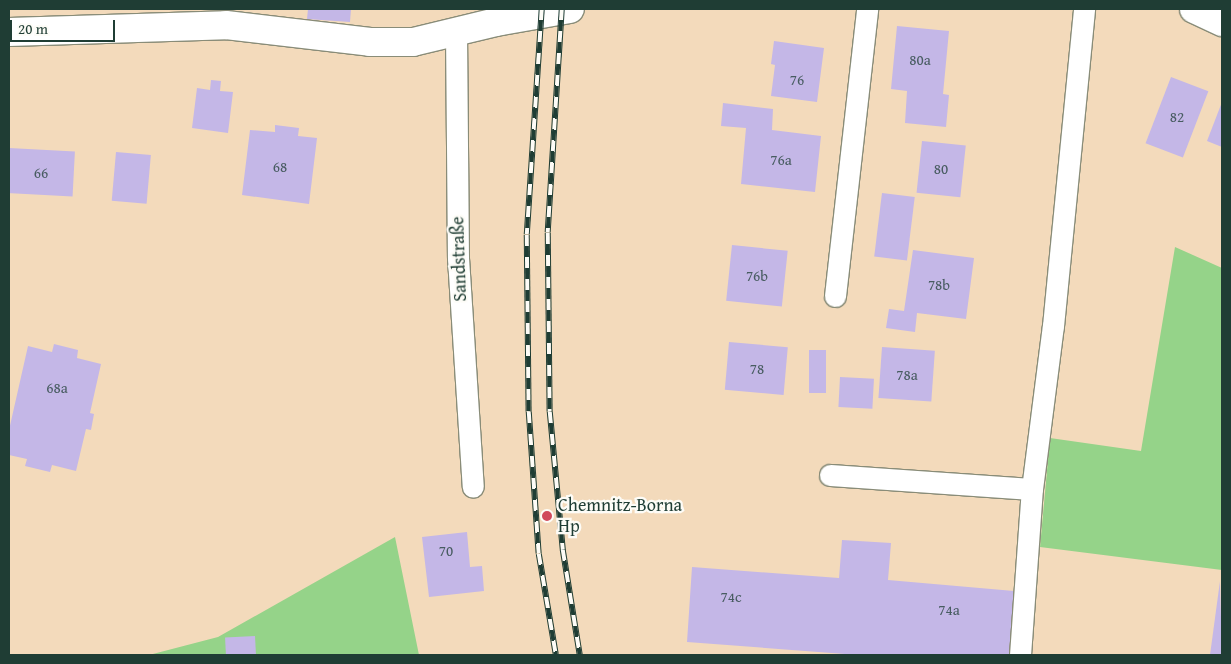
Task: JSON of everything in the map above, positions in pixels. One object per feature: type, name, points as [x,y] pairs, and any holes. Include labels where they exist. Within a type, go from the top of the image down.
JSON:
[{"type":"street","points":[[9,32],[226,25],[370,42],[413,42],[456,31],[570,9]]},
{"type":"street","points":[[1194,9],[1222,22]]},
{"type":"lane","points":[[835,296],[867,9]]},
{"type":"lane","points":[[1020,655],[1032,489],[1053,326],[1084,9]]},
{"type":"lane","name":"Sandstraße","points":[[456,31],[458,258],[473,487]]},
{"type":"lane","points":[[830,474],[1032,489]]},
{"type":"green space","points":[[1175,247],[1222,268],[1222,570],[1040,547],[1050,438],[1141,451]]},
{"type":"green space","points":[[395,537],[419,655],[149,655],[218,637]]},
{"type":"building","points":[[308,9],[351,9],[350,22],[307,19]]},
{"type":"building","points":[[897,26],[949,31],[943,94],[949,95],[946,127],[905,123],[907,91],[891,89]]},
{"type":"building","points":[[774,41],[824,48],[817,102],[771,96],[775,65],[771,64]]},
{"type":"building","points":[[1171,77],[1208,91],[1183,158],[1146,143]]},
{"type":"building","points":[[211,80],[221,81],[220,91],[233,92],[228,133],[192,128],[197,88],[210,90]]},
{"type":"building","points":[[1222,102],[1222,147],[1207,141]]},
{"type":"building","points":[[723,103],[773,109],[772,130],[821,136],[815,192],[741,184],[746,128],[721,126]]},
{"type":"building","points":[[275,125],[299,128],[298,136],[317,138],[309,204],[242,195],[250,130],[275,132]]},
{"type":"building","points":[[922,141],[966,146],[960,197],[917,193]]},
{"type":"building","points":[[9,148],[75,151],[73,196],[9,193]]},
{"type":"building","points":[[116,152],[151,155],[147,204],[112,201]]},
{"type":"building","points":[[882,193],[915,197],[907,261],[874,257]]},
{"type":"building","points":[[732,245],[788,251],[782,307],[726,301]]},
{"type":"building","points":[[913,250],[974,258],[966,319],[917,313],[915,332],[886,328],[889,309],[904,311]]},
{"type":"building","points":[[729,342],[788,347],[784,395],[725,390]]},
{"type":"building","points":[[54,344],[78,350],[77,358],[101,364],[90,413],[94,414],[91,430],[86,429],[76,471],[52,465],[50,472],[25,466],[27,459],[9,455],[9,430],[28,346],[52,352]]},
{"type":"building","points":[[882,347],[935,351],[931,402],[878,398]]},
{"type":"building","points":[[809,350],[826,350],[826,393],[809,393]]},
{"type":"building","points":[[840,377],[874,379],[872,409],[838,407]]},
{"type":"building","points":[[467,532],[470,567],[482,566],[484,591],[429,597],[422,537]]},
{"type":"building","points":[[842,540],[891,543],[888,580],[1014,591],[1009,655],[858,655],[687,642],[692,567],[839,578]]},
{"type":"building","points":[[1220,581],[1222,655],[1210,655]]},
{"type":"building","points":[[255,636],[256,655],[226,655],[225,638]]},
{"type":"railway","points":[[542,9],[527,235],[529,412],[539,554],[556,655]]},
{"type":"railway","points":[[562,9],[548,233],[550,412],[563,550],[580,655]]},
{"type":"place","name":"Chemnitz-Borna Hp","points":[[547,516]]}]
